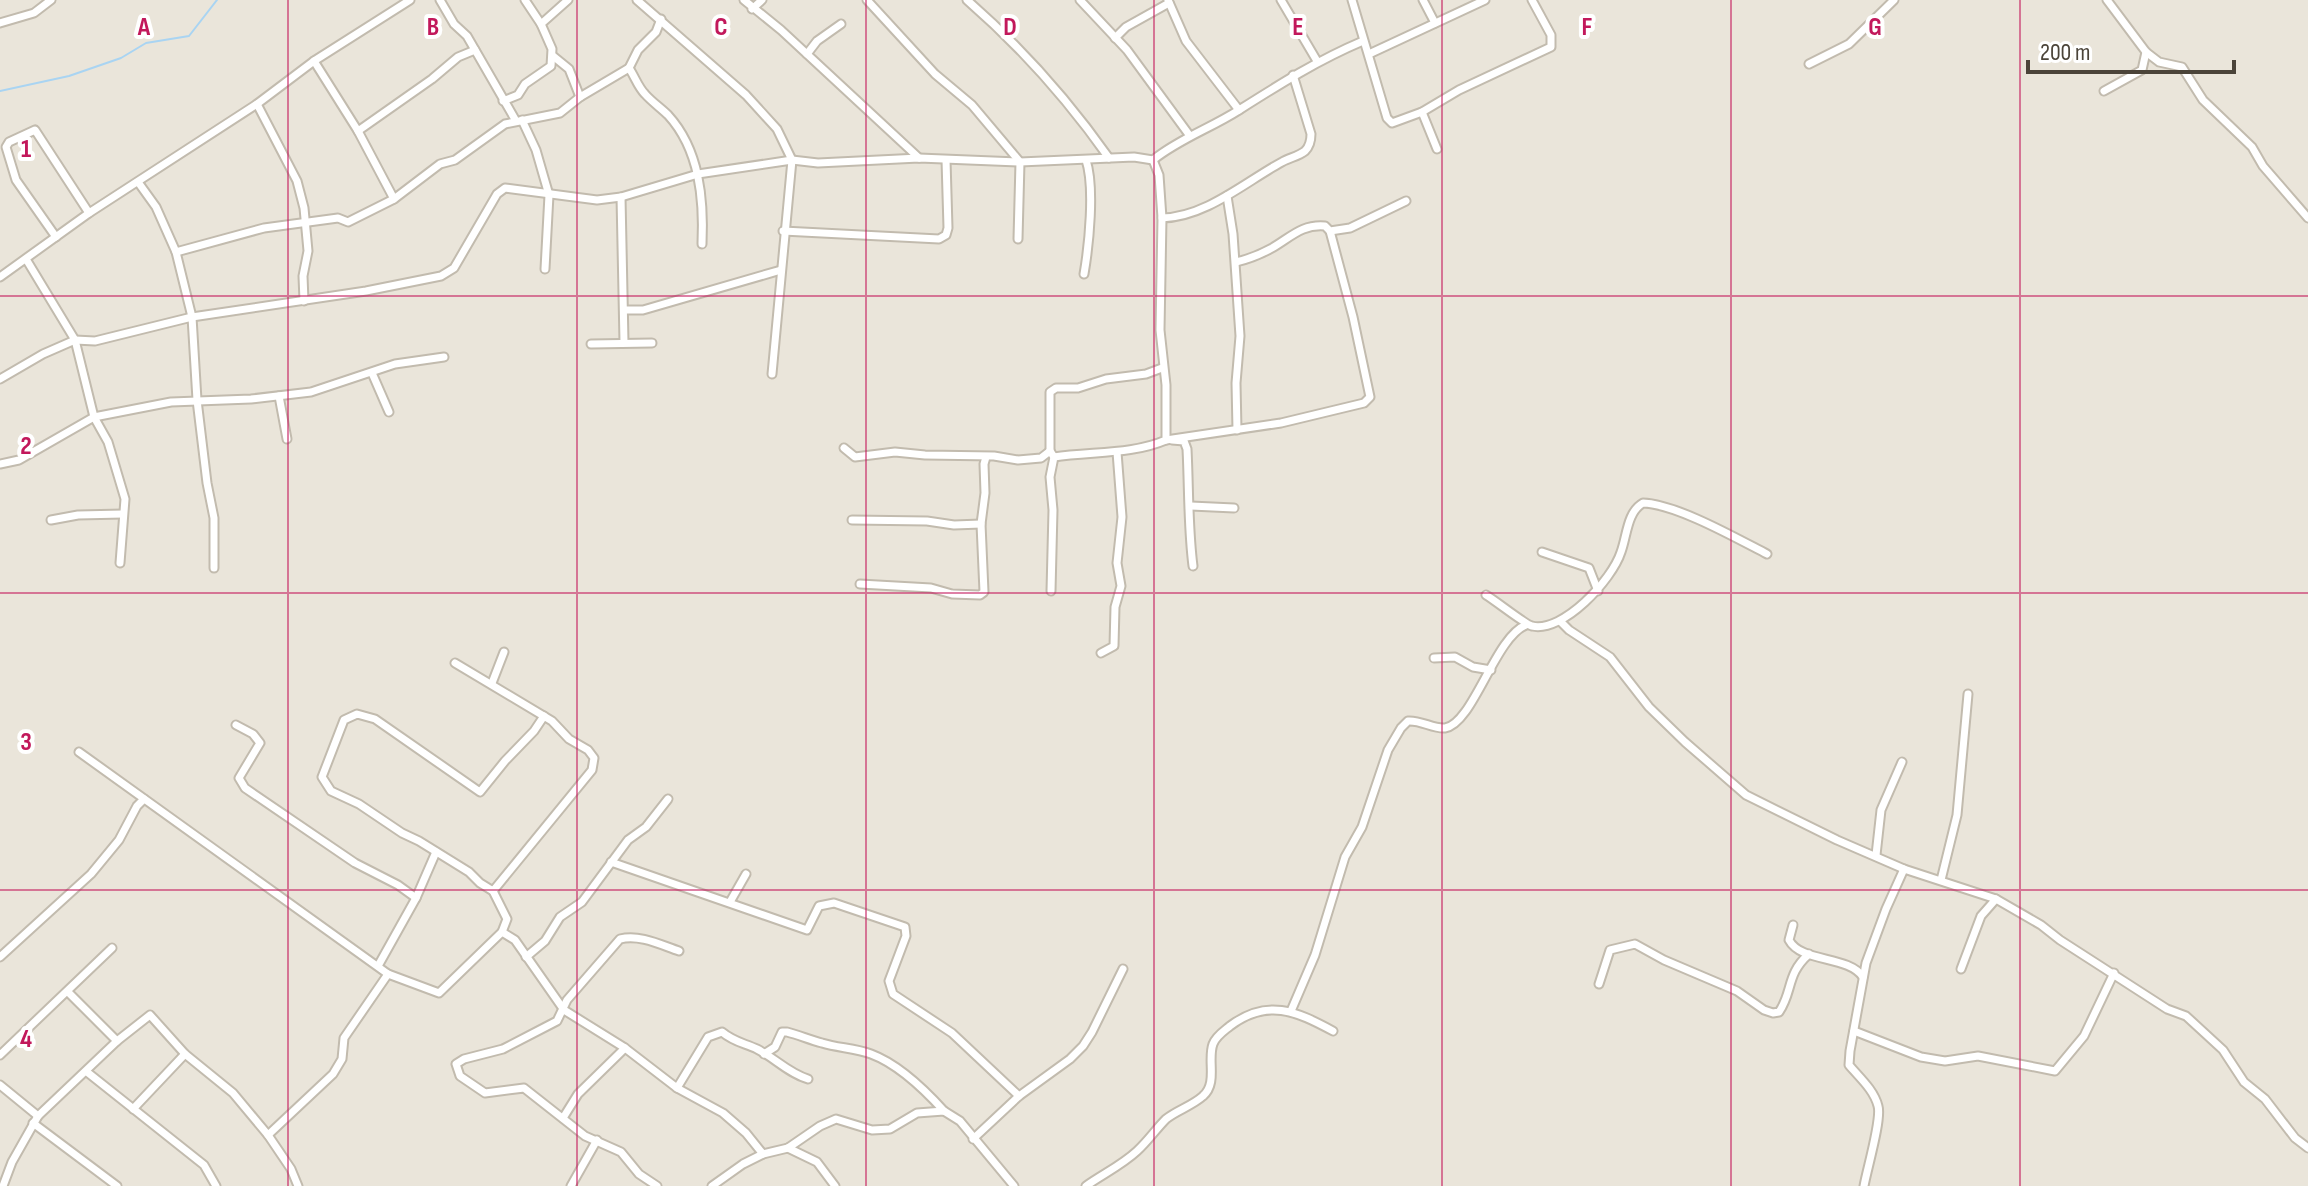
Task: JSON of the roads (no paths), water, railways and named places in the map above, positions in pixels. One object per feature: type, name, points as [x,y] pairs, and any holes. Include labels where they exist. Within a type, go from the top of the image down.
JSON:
[{"type":"street","points":[[0,277],[89,213],[410,0]]},
{"type":"street","points":[[440,0],[475,50],[503,101],[536,150],[549,195],[545,269]]},
{"type":"street","points":[[525,0],[541,24],[553,56],[569,69],[580,97]]},
{"type":"street","points":[[541,24],[568,0]]},
{"type":"street","points":[[637,0],[746,95],[777,129],[792,160],[772,374]]},
{"type":"street","points":[[744,0],[781,30],[919,158]]},
{"type":"street","points":[[752,9],[762,0]]},
{"type":"street","points":[[867,0],[935,74],[972,105],[1020,162],[1018,239]]},
{"type":"street","points":[[967,0],[1012,39],[1020,52],[1058,91],[1109,158]]},
{"type":"street","points":[[1080,0],[1127,50],[1190,136]]},
{"type":"street","points":[[1281,0],[1317,61]]},
{"type":"street","points":[[1352,0],[1387,118],[1392,123],[1422,112],[1459,90],[1551,47],[1551,35],[1532,0]]},
{"type":"street","points":[[1423,0],[1435,23]]},
{"type":"street","points":[[1369,54],[1485,0]]},
{"type":"street","points":[[1809,64],[1849,44],[1894,0]]},
{"type":"street","points":[[2107,0],[2146,52],[2159,62],[2182,67],[2203,100],[2252,147],[2263,166],[2308,218]]},
{"type":"street","points":[[0,23],[34,13],[46,1]]},
{"type":"street","points":[[1115,38],[1126,27],[1169,1],[1186,41],[1239,110]]},
{"type":"street","points":[[176,252],[264,228],[338,218],[348,222],[394,199],[440,164],[455,160],[505,124],[516,119],[560,113],[580,97],[629,68],[638,50],[656,32],[661,19]]},
{"type":"street","points":[[807,54],[817,41],[841,24]]},
{"type":"street","points":[[0,379],[75,340],[95,341],[192,317],[366,291],[448,273],[486,217],[497,194],[505,188],[597,200],[621,197],[698,174],[792,160],[818,163],[919,158],[1020,162],[1134,157],[1153,160],[1317,61],[1363,41]]},
{"type":"street","points":[[358,131],[458,57],[475,50]]},
{"type":"street","points":[[2104,91],[2142,70],[2146,52]]},
{"type":"street","points":[[503,101],[518,95],[525,84],[548,70],[553,56]]},
{"type":"street","points":[[314,61],[358,131],[394,199]]},
{"type":"street","points":[[629,68],[643,93],[668,115],[681,134],[698,174],[703,219],[702,244]]},
{"type":"street","points":[[1162,218],[1176,218],[1227,196],[1305,151],[1311,142],[1311,134],[1293,75]]},
{"type":"street","points":[[257,104],[297,181],[306,221],[308,251],[303,276],[304,301]]},
{"type":"street","points":[[1422,112],[1437,149]]},
{"type":"street","points":[[56,237],[16,180],[6,147],[9,142],[35,130],[89,213]]},
{"type":"street","points":[[783,231],[939,239],[946,235],[948,228],[946,160]]},
{"type":"street","points":[[1084,274],[1089,249],[1089,170],[1086,160]]},
{"type":"street","points":[[1153,160],[1159,175],[1162,218],[1162,368],[1166,385],[1166,440]]},
{"type":"street","points":[[138,182],[156,207],[176,252],[192,317],[197,400],[214,518],[214,568]]},
{"type":"street","points":[[1227,196],[1236,262],[1240,336],[1236,383],[1237,430]]},
{"type":"street","points":[[621,197],[624,342]]},
{"type":"street","points":[[1330,231],[1350,228],[1406,201]]},
{"type":"street","points":[[844,448],[855,457],[895,452],[1018,460],[1052,454],[1117,452],[1191,434],[1281,423],[1364,403],[1370,397],[1330,231],[1325,226],[1305,228],[1270,250],[1236,262]]},
{"type":"street","points":[[26,259],[75,340],[94,417],[108,442],[125,499],[120,563]]},
{"type":"street","points":[[625,310],[643,310],[781,270]]},
{"type":"street","points":[[591,344],[652,343]]},
{"type":"street","points":[[0,464],[19,460],[94,417],[171,402],[311,392],[395,364],[444,357]]},
{"type":"street","points":[[1051,591],[1053,510],[1050,392],[1056,388],[1078,388],[1162,368]]},
{"type":"street","points":[[372,373],[389,412]]},
{"type":"street","points":[[279,396],[287,439]]},
{"type":"street","points":[[1166,440],[1184,441],[1187,449],[1191,506],[1189,535],[1193,566]]},
{"type":"street","points":[[1101,653],[1114,646],[1115,607],[1121,586],[1117,563],[1122,517],[1117,452]]},
{"type":"street","points":[[860,584],[931,588],[952,594],[980,595],[984,592],[981,524],[986,457]]},
{"type":"street","points":[[1486,595],[1509,609],[1526,625],[1536,627],[1561,622],[1598,591],[1620,556],[1633,511],[1643,503],[1676,511],[1767,554]]},
{"type":"street","points":[[1191,506],[1234,508]]},
{"type":"street","points":[[51,520],[78,515],[123,514]]},
{"type":"street","points":[[852,520],[981,524]]},
{"type":"street","points":[[1542,552],[1589,568],[1598,591]]},
{"type":"street","points":[[1561,622],[1610,657],[1649,707],[1746,795],[1904,869],[1996,899],[2041,925],[2167,1009],[2186,1016],[2223,1050],[2244,1082],[2265,1099],[2295,1138],[2308,1148]]},
{"type":"street","points":[[1291,1011],[1315,955],[1345,857],[1362,827],[1396,735],[1408,721],[1448,727],[1462,714],[1511,634],[1526,625]]},
{"type":"street","points":[[492,683],[504,652]]},
{"type":"street","points":[[1434,658],[1455,657],[1473,667],[1491,670]]},
{"type":"street","points":[[455,663],[544,716],[594,758],[592,770],[493,891]]},
{"type":"street","points":[[1941,880],[1957,815],[1968,694]]},
{"type":"street","points":[[79,752],[388,974],[439,993],[502,932],[507,919],[493,891],[469,872],[359,804],[331,791],[322,777],[344,720],[357,714],[375,719],[480,792],[544,716]]},
{"type":"street","points":[[236,725],[253,734],[260,743],[239,778],[245,788],[330,846],[416,898]]},
{"type":"street","points":[[1876,855],[1881,810],[1902,762]]},
{"type":"street","points":[[0,957],[91,874],[119,840],[144,799]]},
{"type":"street","points":[[526,957],[545,941],[560,917],[582,902],[628,840],[646,827],[668,799]]},
{"type":"street","points":[[378,966],[416,898],[436,852]]},
{"type":"street","points":[[611,862],[807,930],[819,906],[834,903],[905,927],[906,936],[889,981],[893,994],[952,1033],[1019,1096]]},
{"type":"street","points":[[1864,1186],[1880,1118],[1878,1105],[1867,1085],[1849,1065],[1866,963],[1904,869]]},
{"type":"street","points":[[730,902],[746,874]]},
{"type":"street","points":[[1961,969],[1981,916],[1996,899]]},
{"type":"street","points":[[1793,925],[1791,943],[1809,954],[1857,968],[1863,977]]},
{"type":"street","points":[[502,932],[515,940],[564,1010],[625,1048],[677,1088],[723,1113],[746,1133],[763,1154]]},
{"type":"street","points":[[657,1186],[639,1174],[621,1152],[585,1136],[524,1088],[485,1093],[460,1076],[456,1064],[503,1049],[543,1031],[557,1021],[567,1000],[620,939],[629,936],[640,938],[679,951]]},
{"type":"street","points":[[1599,984],[1610,950],[1635,944],[1737,991],[1755,1005],[1773,1013],[1779,1012],[1784,1005],[1793,974],[1809,954]]},
{"type":"street","points":[[0,1055],[112,948]]},
{"type":"street","points":[[1857,968],[1866,963]]},
{"type":"street","points":[[973,1139],[1019,1096],[1083,1046],[1123,969]]},
{"type":"street","points":[[1854,1031],[1921,1057],[1945,1061],[1978,1056],[2055,1071],[2084,1036],[2114,973]]},
{"type":"street","points":[[268,1135],[333,1074],[342,1059],[344,1038],[388,974]]},
{"type":"street","points":[[68,992],[117,1041]]},
{"type":"street","points":[[1086,1186],[1124,1162],[1151,1138],[1165,1120],[1205,1095],[1210,1088],[1212,1046],[1216,1037],[1234,1023],[1259,1011],[1291,1011],[1333,1031]]},
{"type":"street","points":[[3,1186],[36,1119],[117,1041],[150,1015],[185,1054],[233,1093],[268,1135],[291,1169],[298,1186]]},
{"type":"street","points":[[677,1088],[708,1037],[722,1032],[735,1043],[754,1048],[785,1069],[808,1079]]},
{"type":"street","points":[[764,1054],[775,1047],[782,1032],[787,1032],[884,1059],[960,1121],[1014,1186]]},
{"type":"street","points":[[563,1118],[578,1094],[625,1048]]},
{"type":"street","points":[[133,1109],[185,1054]]},
{"type":"street","points":[[87,1072],[204,1165],[216,1186]]},
{"type":"street","points":[[0,1085],[117,1186]]},
{"type":"street","points":[[712,1186],[743,1164],[763,1154],[788,1148],[836,1119],[881,1130],[890,1129],[917,1113],[944,1111]]},
{"type":"street","points":[[571,1186],[597,1140]]},
{"type":"street","points":[[788,1148],[817,1162],[835,1186]]},
{"type":"waterway","points":[[0,91],[69,76],[121,58],[146,43],[189,36],[217,0]]}]
